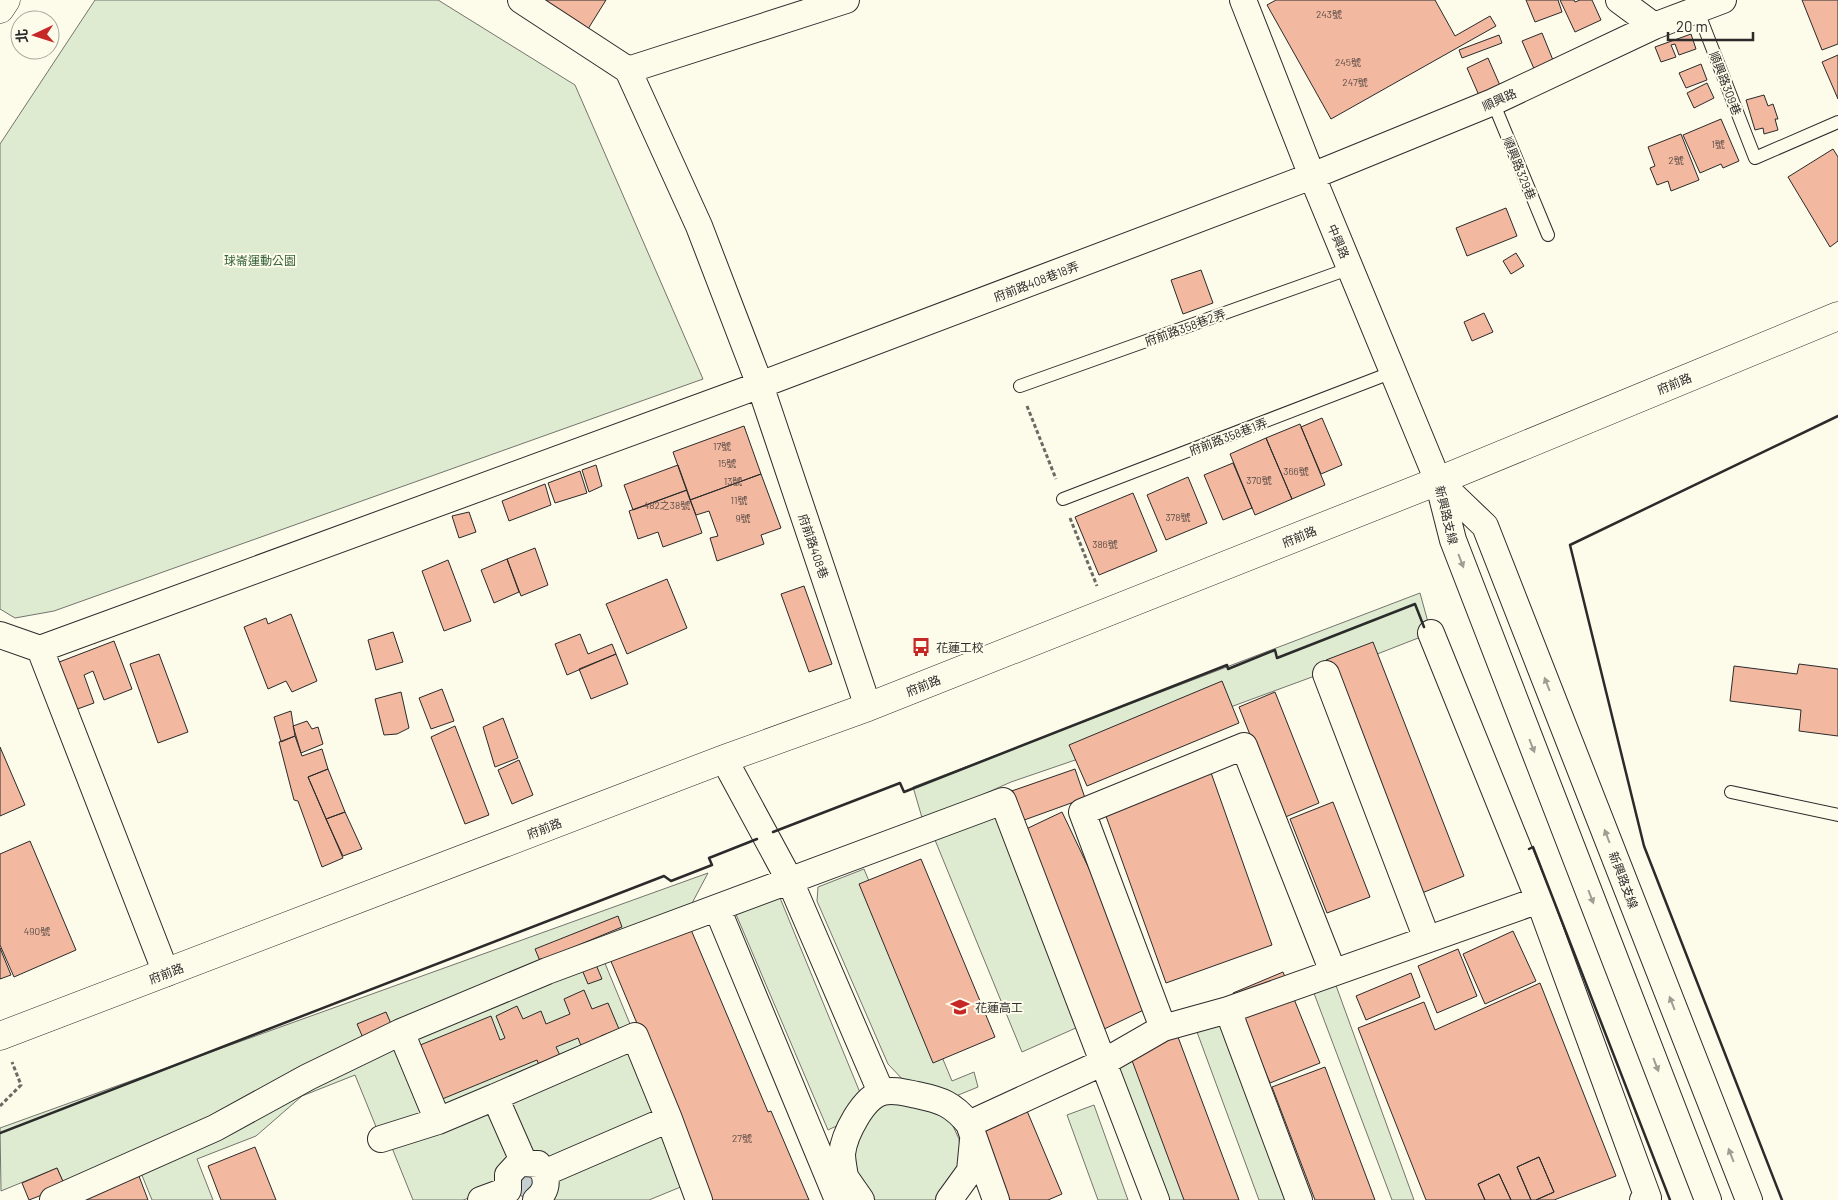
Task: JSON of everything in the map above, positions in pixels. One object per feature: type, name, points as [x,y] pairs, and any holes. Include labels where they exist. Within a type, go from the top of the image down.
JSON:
[{"type":"main road","points":[[0,9],[6,0]]},
{"type":"main road","name":"府前路","points":[[1,1035],[724,759],[868,707],[1438,481],[1838,316]]},
{"type":"street","points":[[521,0],[628,70],[846,0]]},
{"type":"street","name":"中興路","points":[[1242,0],[1312,176],[1438,481]]},
{"type":"street","points":[[1619,0],[1654,26],[1672,0]]},
{"type":"street","name":"順興路","points":[[1312,176],[1493,102],[1654,26],[1723,0]]},
{"type":"street","name":"府前路408巷","points":[[628,70],[699,226],[760,385],[868,707]]},
{"type":"street","name":"府前路408巷18弄","points":[[40,649],[760,385],[1312,176]]},
{"type":"street","name":"新興路支線","points":[[1438,481],[1453,540],[1708,1200]]},
{"type":"street","name":"新興路支線","points":[[1438,481],[1485,526],[1749,1200]]},
{"type":"street","points":[[1431,633],[1539,900],[1648,1198],[1643,1200]]},
{"type":"street","points":[[0,635],[40,649],[166,973]]},
{"type":"street","points":[[1326,674],[1427,939]]},
{"type":"street","points":[[1162,1028],[1082,812],[1244,746],[1333,972]]},
{"type":"street","points":[[724,759],[790,881],[881,1092]]},
{"type":"street","points":[[53,1200],[215,1128],[308,1077],[401,1032],[547,971],[1003,802],[1156,1200]]},
{"type":"street","points":[[971,1130],[1104,1062],[1162,1028],[1228,1010],[1539,900]]},
{"type":"street","points":[[717,908],[838,1186],[861,1200]]},
{"type":"street","points":[[1228,1010],[1299,1200]]},
{"type":"street","points":[[401,1032],[438,1121]]},
{"type":"street","points":[[381,1139],[438,1121],[635,1036],[669,1119],[691,1198]]},
{"type":"street","points":[[838,1186],[842,1155],[849,1129],[862,1108],[881,1092],[896,1090],[940,1100],[952,1105],[971,1130],[996,1200]]},
{"type":"street","points":[[495,1097],[534,1168],[547,1180],[545,1189],[536,1200]]},
{"type":"street","points":[[481,1200],[515,1195],[508,1175],[519,1163],[534,1168],[669,1119]]},
{"type":"street","points":[[949,1200],[970,1171],[971,1130]]},
{"type":"lane","name":"順興路309巷","points":[[1697,9],[1755,158],[1838,122]]},
{"type":"lane","name":"順興路329巷","points":[[1493,102],[1548,234]]},
{"type":"lane","name":"府前路358巷2弄","points":[[1020,386],[1351,268]]},
{"type":"lane","name":"府前路358巷1弄","points":[[1063,499],[1393,372]]},
{"type":"lane","points":[[1731,792],[1838,815]]},
{"type":"path","points":[[0,1106],[21,1085],[1,1035]]},
{"type":"green space","name":"球崙運動公園","points":[[95,0],[438,0],[575,85],[703,379],[54,611],[15,618],[0,609],[0,144],[55,60],[60,60],[60,53]]},
{"type":"green space","points":[[1420,593],[1431,633],[1326,674],[1312,677],[1092,758],[1081,758],[1011,782],[923,821],[913,787]]},
{"type":"green space","points":[[1006,810],[1087,1023],[1022,1052],[935,840]]},
{"type":"green space","points":[[864,869],[952,1081],[974,1072],[978,1087],[956,1096],[907,1084],[888,1064],[817,901],[818,887]]},
{"type":"green space","points":[[708,873],[690,907],[604,961],[635,1036],[381,1139],[355,1075],[302,1096],[256,1136],[197,1159],[213,1200],[152,1200],[139,1168],[68,1193],[57,1168],[1,1191],[0,1128]]},
{"type":"green space","points":[[778,893],[861,1095],[843,1123],[828,1130],[735,912]]},
{"type":"green space","points":[[1334,980],[1414,1200],[1392,1200],[1312,988]]},
{"type":"green space","points":[[1223,1022],[1289,1200],[1259,1200],[1197,1032]]},
{"type":"green space","points":[[627,1044],[659,1119],[548,1167],[525,1155],[501,1101]]},
{"type":"green space","points":[[1138,1046],[1196,1200],[1156,1200],[1104,1062]]},
{"type":"green space","points":[[890,1101],[924,1102],[952,1124],[959,1139],[961,1157],[957,1176],[946,1192],[936,1200],[875,1200],[862,1189],[853,1172],[853,1136],[862,1120]]},
{"type":"green space","points":[[492,1105],[515,1160],[504,1186],[463,1200],[413,1200],[390,1143]]},
{"type":"green space","points":[[1094,1105],[1128,1200],[1098,1200],[1067,1115]]},
{"type":"green space","points":[[662,1128],[683,1186],[649,1200],[543,1200],[550,1178]]},
{"type":"shaded area","points":[[517,1169],[541,1179],[524,1197],[519,1195]]},
{"type":"building","points":[[543,0],[606,0],[588,29]]},
{"type":"building","points":[[1276,0],[1435,0],[1455,36],[1490,16],[1496,26],[1331,119],[1267,5]]},
{"type":"building","points":[[1526,0],[1558,0],[1562,12],[1535,22]]},
{"type":"building","points":[[1560,0],[1574,0],[1575,2],[1592,0],[1601,20],[1575,32]]},
{"type":"building","points":[[1802,0],[1838,0],[1838,44],[1822,50]]},
{"type":"building","points":[[1542,33],[1557,70],[1538,78],[1522,41]]},
{"type":"building","points":[[1691,34],[1696,49],[1679,55],[1675,44],[1671,45],[1676,57],[1661,62],[1655,47]]},
{"type":"building","points":[[1499,35],[1502,43],[1462,58],[1459,50]]},
{"type":"building","points":[[1838,55],[1838,99],[1822,62]]},
{"type":"building","points":[[1488,58],[1502,90],[1481,100],[1467,68]]},
{"type":"building","points":[[1701,64],[1707,80],[1686,88],[1679,73]]},
{"type":"building","points":[[1707,83],[1714,98],[1694,108],[1687,93]]},
{"type":"building","points":[[1764,95],[1768,106],[1773,104],[1778,119],[1775,119],[1778,130],[1764,134],[1763,128],[1755,130],[1746,100]]},
{"type":"building","points":[[1721,119],[1739,161],[1723,168],[1721,164],[1700,173],[1683,135]]},
{"type":"building","points":[[1681,134],[1699,180],[1671,191],[1668,181],[1657,185],[1650,168],[1655,166],[1648,147]]},
{"type":"building","points":[[1833,149],[1838,157],[1838,241],[1830,247],[1788,177]]},
{"type":"building","points":[[1506,208],[1517,236],[1467,256],[1456,228]]},
{"type":"building","points":[[1516,253],[1524,266],[1511,274],[1503,261]]},
{"type":"building","points":[[1201,270],[1213,303],[1183,314],[1171,280]]},
{"type":"building","points":[[1484,313],[1493,332],[1472,341],[1464,322]]},
{"type":"building","points":[[1322,418],[1342,465],[1321,474],[1301,427]]},
{"type":"building","points":[[1300,424],[1325,485],[1292,499],[1266,438]]},
{"type":"building","points":[[744,426],[761,474],[690,500],[673,452]]},
{"type":"building","points":[[1266,438],[1292,499],[1255,515],[1230,454]]},
{"type":"building","points":[[1233,463],[1252,508],[1223,520],[1204,475]]},
{"type":"building","points":[[596,465],[602,486],[589,492],[582,470]]},
{"type":"building","points":[[678,465],[687,490],[633,510],[624,485]]},
{"type":"building","points":[[580,471],[587,493],[555,503],[548,483]]},
{"type":"building","points":[[761,474],[781,528],[761,535],[764,544],[717,561],[710,538],[718,536],[709,511],[696,515],[690,500]]},
{"type":"building","points":[[1188,477],[1207,523],[1166,540],[1147,495]]},
{"type":"building","points":[[545,484],[551,505],[509,521],[502,501]]},
{"type":"building","points":[[687,490],[702,533],[663,547],[658,532],[638,539],[629,511]]},
{"type":"building","points":[[1133,493],[1157,551],[1099,575],[1075,517]]},
{"type":"building","points":[[469,512],[476,532],[459,538],[452,516]]},
{"type":"building","points":[[535,548],[548,585],[521,596],[507,559]]},
{"type":"building","points":[[507,559],[519,592],[494,603],[481,570]]},
{"type":"building","points":[[448,560],[471,621],[444,631],[422,571]]},
{"type":"building","points":[[667,579],[687,628],[627,654],[606,604]]},
{"type":"building","points":[[804,586],[832,664],[809,672],[781,594]]},
{"type":"building","points":[[291,614],[317,681],[292,692],[286,681],[268,689],[244,627],[266,618],[268,624]]},
{"type":"building","points":[[393,632],[403,662],[376,670],[368,640]]},
{"type":"building","points":[[580,634],[588,654],[612,644],[616,654],[567,675],[555,644]]},
{"type":"building","points":[[114,641],[132,689],[104,700],[93,671],[84,675],[94,703],[72,711],[54,664]]},
{"type":"building","points":[[1373,642],[1464,876],[1417,895],[1326,660]]},
{"type":"building","points":[[159,654],[188,732],[158,743],[130,664]]},
{"type":"building","points":[[616,654],[628,684],[591,699],[579,669]]},
{"type":"building","points":[[1799,664],[1838,669],[1838,736],[1799,731],[1801,710],[1730,701],[1734,666],[1797,674]]},
{"type":"building","points":[[1222,681],[1239,723],[1087,786],[1069,745]]},
{"type":"building","points":[[442,689],[454,721],[431,729],[419,698]]},
{"type":"building","points":[[401,692],[409,728],[397,734],[384,735],[375,699]]},
{"type":"building","points":[[1275,692],[1319,803],[1283,818],[1239,707]]},
{"type":"building","points":[[291,711],[295,736],[281,742],[274,717]]},
{"type":"building","points":[[503,718],[518,758],[495,767],[483,727]]},
{"type":"building","points":[[307,721],[312,729],[318,727],[323,744],[301,753],[293,726]]},
{"type":"building","points":[[455,726],[489,815],[465,824],[431,737]]},
{"type":"building","points":[[295,736],[302,756],[322,749],[328,769],[308,777],[343,858],[322,867],[298,801],[294,800],[279,742]]},
{"type":"building","points":[[0,747],[25,805],[0,816]]},
{"type":"building","points":[[519,760],[533,795],[512,804],[498,770]]},
{"type":"building","points":[[1209,767],[1272,945],[1166,983],[1102,805]]},
{"type":"building","points":[[328,769],[345,812],[326,819],[308,777]]},
{"type":"building","points":[[1075,769],[1085,798],[1016,823],[1006,793]]},
{"type":"building","points":[[1333,802],[1370,897],[1327,913],[1290,819]]},
{"type":"building","points":[[345,812],[362,849],[343,856],[326,819]]},
{"type":"building","points":[[1062,812],[1154,1005],[1096,1033],[1005,839]]},
{"type":"building","points":[[30,841],[76,950],[14,977],[0,945],[0,854]]},
{"type":"building","points":[[921,859],[995,1037],[933,1063],[859,884]]},
{"type":"building","points":[[618,916],[622,927],[540,961],[535,949]]},
{"type":"building","points":[[689,925],[768,1112],[771,1111],[809,1200],[711,1200],[610,959]]},
{"type":"building","points":[[1513,931],[1536,981],[1485,1004],[1463,954]]},
{"type":"building","points":[[0,948],[11,975],[0,979]]},
{"type":"building","points":[[1458,949],[1477,996],[1437,1013],[1418,966]]},
{"type":"building","points":[[594,960],[602,979],[588,984],[580,965]]},
{"type":"building","points":[[1283,972],[1320,1063],[1270,1083],[1233,993]]},
{"type":"building","points":[[1411,973],[1420,997],[1366,1020],[1356,996]]},
{"type":"building","points":[[1540,983],[1616,1176],[1554,1200],[1536,1200],[1554,1192],[1539,1157],[1517,1167],[1531,1200],[1511,1200],[1499,1174],[1478,1184],[1485,1200],[1426,1200],[1358,1028],[1424,1002],[1435,1030]]},
{"type":"building","points":[[584,990],[592,1009],[608,1003],[619,1029],[601,1036],[606,1048],[585,1056],[578,1038],[556,1047],[564,1064],[542,1073],[537,1060],[435,1102],[413,1048],[491,1016],[500,1040],[505,1038],[496,1016],[517,1006],[523,1019],[541,1011],[546,1024],[570,1014],[564,999]]},
{"type":"building","points":[[386,1012],[392,1026],[363,1038],[357,1024]]},
{"type":"building","points":[[1172,1021],[1239,1200],[1184,1200],[1124,1039]]},
{"type":"building","points":[[1325,1067],[1375,1200],[1315,1200],[1272,1087]]},
{"type":"building","points":[[1022,1099],[1062,1194],[1048,1200],[990,1200],[959,1126]]},
{"type":"building","points":[[255,1147],[276,1200],[221,1200],[208,1166]]},
{"type":"building","points":[[1539,1157],[1554,1192],[1536,1200],[1531,1200],[1517,1167]]},
{"type":"building","points":[[57,1168],[65,1186],[29,1200],[22,1183]]},
{"type":"building","points":[[137,1171],[148,1200],[77,1200]]},
{"type":"building","points":[[1499,1174],[1511,1200],[1485,1200],[1478,1184]]},
{"type":"wall","points":[[1782,1200],[1644,846],[1570,545],[1838,416]]},
{"type":"wall","points":[[773,832],[900,783],[904,792],[1227,665],[1228,669],[1275,650],[1277,658],[1415,604],[1424,627]]},
{"type":"wall","points":[[0,1133],[664,876],[671,881],[712,865],[709,858],[757,839]]},
{"type":"wall","points":[[1529,849],[1533,847],[1670,1200]]},
{"type":"place","name":"花蓮工校","points":[[921,647]]},
{"type":"place","name":"花蓮高工","points":[[960,1007]]}]
